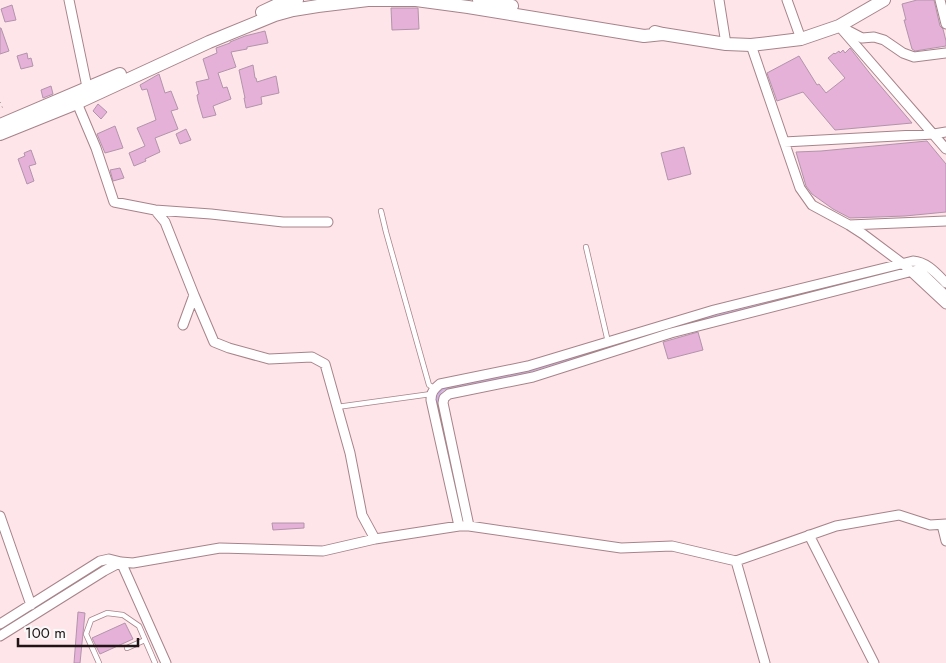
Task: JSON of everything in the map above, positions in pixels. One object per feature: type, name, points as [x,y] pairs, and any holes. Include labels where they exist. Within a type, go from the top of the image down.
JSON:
[{"type":"main road","points":[[0,125],[279,4],[298,0]]},
{"type":"main road","points":[[0,134],[77,103],[209,42],[275,15],[318,6],[368,0],[416,0],[644,36],[663,34]]},
{"type":"main road","points":[[479,0],[642,28],[663,34],[726,44],[751,45],[801,38],[839,26],[884,0]]},
{"type":"street","points":[[69,0],[87,88]]},
{"type":"street","points":[[719,0],[726,44]]},
{"type":"street","points":[[787,0],[801,38]]},
{"type":"street","points":[[940,0],[946,24]]},
{"type":"street","points":[[839,26],[862,38],[874,37],[884,40],[914,58],[946,52]]},
{"type":"street","points":[[839,26],[946,149]]},
{"type":"street","points":[[751,45],[800,188],[812,205],[863,234],[903,264],[946,304]]},
{"type":"street","points":[[77,103],[96,148],[114,202],[155,210],[283,222],[328,222]]},
{"type":"street","points":[[784,142],[946,132]]},
{"type":"street","points":[[155,210],[165,222],[214,342],[269,359],[312,357],[326,364],[350,453],[362,515],[375,539]]},
{"type":"street","points":[[849,225],[946,221]]},
{"type":"street","points":[[469,526],[443,403],[444,398],[448,394],[533,377],[724,308],[913,261],[920,261],[926,264],[946,283]]},
{"type":"street","points":[[459,526],[431,400],[433,391],[440,384],[528,366],[608,342],[911,271],[917,270],[921,272],[946,296]]},
{"type":"street","points":[[183,326],[194,295]]},
{"type":"street","points":[[0,624],[100,561],[109,559],[133,563],[220,548],[323,551],[375,539],[459,526],[621,548],[672,546],[736,561],[836,526],[899,515],[930,525],[944,525],[946,540]]},
{"type":"street","points":[[0,516],[31,605]]},
{"type":"street","points":[[809,535],[874,663]]},
{"type":"street","points":[[736,561],[765,663]]},
{"type":"street","points":[[0,636],[121,562]]},
{"type":"street","points":[[121,562],[166,663]]},
{"type":"lane","points":[[337,407],[433,391],[429,385],[381,211]]},
{"type":"lane","points":[[586,247],[608,342]]},
{"type":"lane","points":[[99,663],[86,634],[92,620],[107,613],[123,615],[138,626],[155,663]]},
{"type":"lane","points":[[127,648],[145,640]]},
{"type":"building","points":[[917,0],[934,0],[946,46],[915,51],[912,49],[904,20],[906,20],[902,4]]},
{"type":"building","points":[[12,5],[16,20],[5,22],[1,9]]},
{"type":"building","points":[[391,8],[418,8],[419,29],[392,30]]},
{"type":"building","points":[[0,28],[9,51],[0,54]]},
{"type":"building","points":[[265,31],[268,43],[231,52],[236,67],[218,73],[223,88],[227,87],[231,99],[213,106],[216,115],[203,118],[198,101],[197,95],[199,94],[196,82],[209,79],[203,59],[217,53],[216,48],[245,36]]},
{"type":"building","points":[[850,48],[912,123],[835,130],[803,92],[777,101],[767,73],[799,56],[817,85],[819,84],[826,93],[845,78],[828,58],[839,51],[840,53],[843,50],[845,53]]},
{"type":"building","points":[[27,53],[28,59],[31,58],[33,66],[21,69],[17,56]]},
{"type":"building","points":[[253,65],[257,82],[276,76],[279,93],[261,97],[262,104],[246,108],[239,70]]},
{"type":"building","points":[[159,74],[165,93],[171,91],[178,109],[171,111],[178,129],[155,138],[160,152],[134,166],[129,153],[145,146],[137,128],[156,120],[147,89],[142,90],[140,85]]},
{"type":"building","points":[[51,86],[53,94],[43,98],[41,90]]},
{"type":"building","points":[[98,104],[107,112],[101,119],[93,111]]},
{"type":"building","points":[[115,126],[123,148],[105,153],[97,134]]},
{"type":"building","points":[[186,129],[191,140],[180,144],[176,134]]},
{"type":"building","points":[[927,141],[946,164],[946,212],[850,218],[812,194],[806,186],[796,152],[821,151]]},
{"type":"building","points":[[684,147],[691,174],[668,180],[661,153]]},
{"type":"building","points":[[31,150],[36,164],[29,166],[34,181],[27,184],[18,159],[25,156],[24,153]]},
{"type":"building","points":[[120,168],[124,178],[113,181],[110,170]]},
{"type":"building","points":[[698,332],[703,350],[668,359],[663,342]]},
{"type":"building","points":[[272,523],[304,523],[304,528],[273,530]]},
{"type":"building","points":[[78,612],[85,613],[80,663],[74,663]]},
{"type":"building","points":[[125,623],[133,639],[100,654],[92,638]]},
{"type":"waterway","points":[[677,326],[861,280]]},
{"type":"waterway","points":[[462,515],[437,402],[441,391],[526,372],[661,331]]}]
